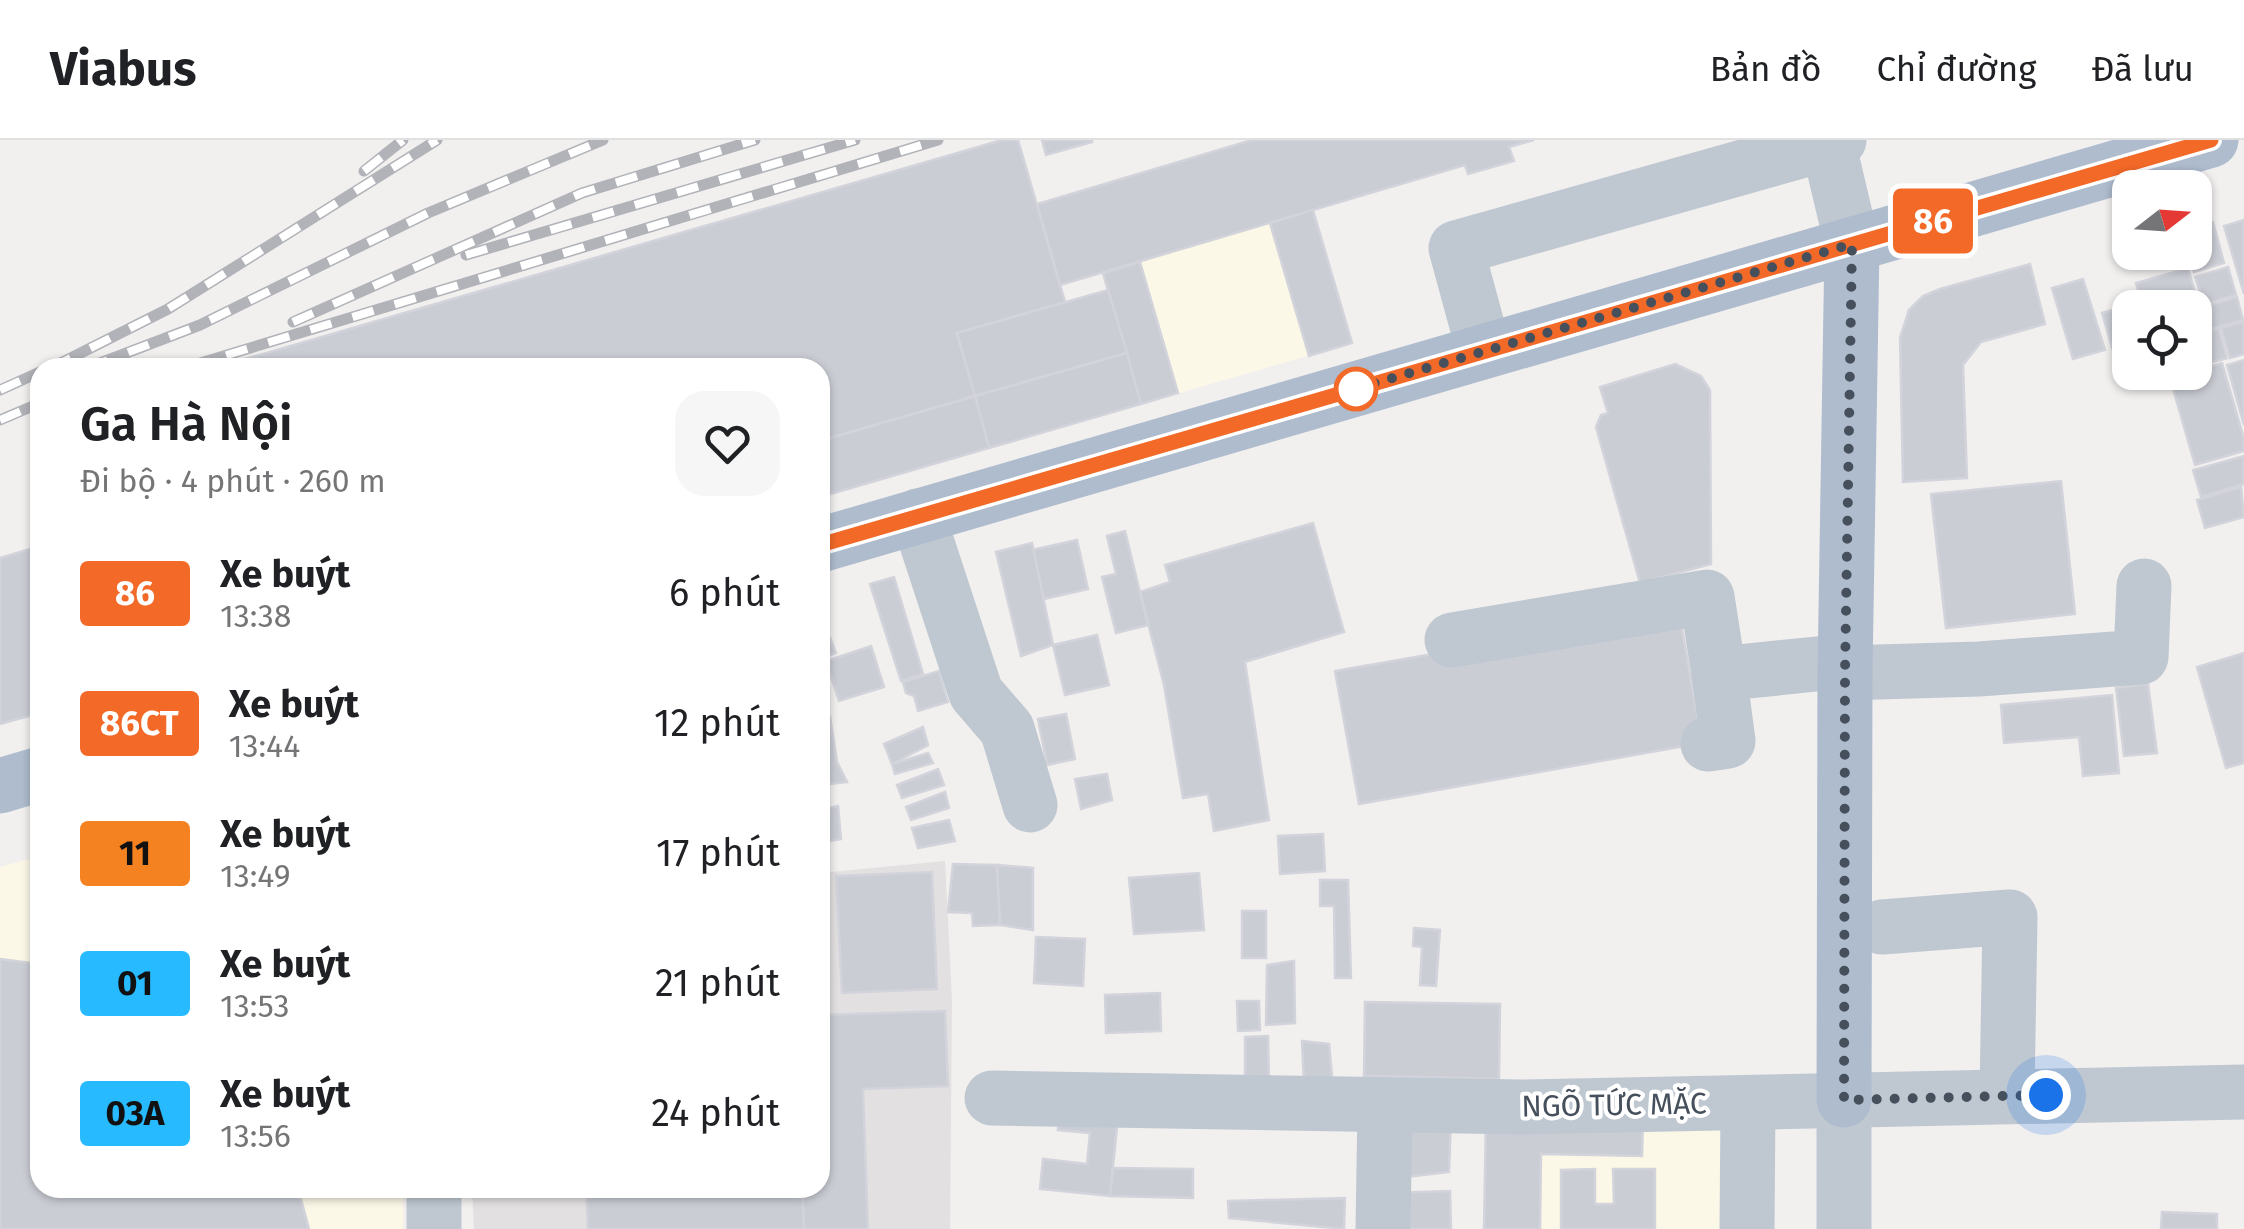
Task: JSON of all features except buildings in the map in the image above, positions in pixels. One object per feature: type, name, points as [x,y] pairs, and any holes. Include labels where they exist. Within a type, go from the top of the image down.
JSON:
[{"type":"main road","points":[[830,543],[2199,142]]},
{"type":"main road","points":[[1844,1100],[1845,667],[1852,244]]},
{"type":"main road","points":[[0,786],[30,777]]},
{"type":"street","points":[[1484,350],[1456,248],[1833,142],[1852,244]]},
{"type":"street","points":[[918,516],[976,693],[1007,729],[1030,805]]},
{"type":"street","points":[[1719,674],[1845,667],[1979,670],[2141,657],[2144,586]]},
{"type":"street","points":[[1452,640],[1707,597],[1728,741],[1708,744]]},
{"type":"street","points":[[1882,927],[2010,917],[2007,1095]]},
{"type":"street","name":"NGÕ TỨC MẶC","points":[[992,1098],[1522,1108],[2244,1092]]},
{"type":"street","points":[[1844,1100],[1844,1229]]},
{"type":"street","points":[[1747,1229],[1748,1103]]},
{"type":"street","points":[[1383,1229],[1385,1105]]},
{"type":"street","points":[[434,1198],[434,1229]]},
{"type":"shaded area","points":[[1251,140],[1292,140],[1352,343],[1141,404],[1104,273],[1060,285],[1037,204]]},
{"type":"shaded area","points":[[30,859],[30,1198],[403,1198],[403,1229],[0,1229],[0,867]]},
{"type":"shaded area","points":[[945,861],[952,1001],[950,1229],[474,1229],[472,1198],[830,1198],[830,872]]},
{"type":"shaded area","points":[[1486,1118],[1727,1120],[1726,1229],[1484,1229]]},
{"type":"railway","points":[[364,171],[403,140]]},
{"type":"railway","points":[[71,358],[168,309],[437,140]]},
{"type":"railway","points":[[113,358],[200,325],[428,213],[603,140]]},
{"type":"railway","points":[[293,322],[582,193],[755,140]]},
{"type":"railway","points":[[466,255],[855,140]]},
{"type":"railway","points":[[217,358],[938,140]]},
{"type":"railway","points":[[0,390],[30,376]]},
{"type":"railway","points":[[0,420],[30,407]]},
{"type":"bus line","name":"86","points":[[830,542],[2211,140]]},
{"type":"route","points":[[1356,389],[1348,391],[1852,244],[1844,1100],[2046,1095]]}]
